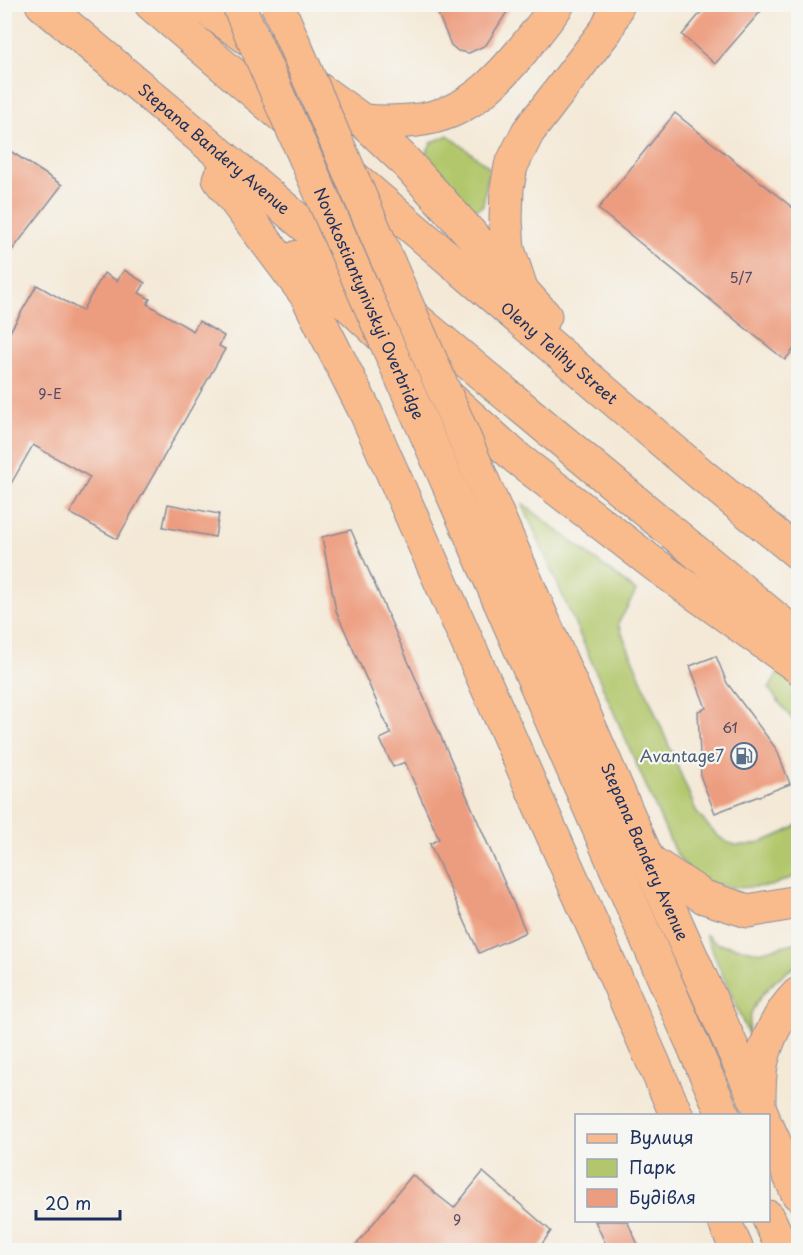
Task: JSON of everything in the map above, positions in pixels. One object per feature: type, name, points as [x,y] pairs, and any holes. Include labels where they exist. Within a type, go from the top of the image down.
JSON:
[{"type":"main road","name":"Stepana Bandery Avenue","points":[[42,4],[798,637]]},
{"type":"main road","name":"Oleny Telihy Street","points":[[151,4],[702,475],[798,553]]},
{"type":"main road","points":[[200,4],[363,121],[412,169],[522,293],[702,475]]},
{"type":"main road","name":"Novokostiantynivskyi Overbridge","points":[[238,4],[500,602]]},
{"type":"main road","name":"Novokostiantynivskyi Overbridge","points":[[277,4],[529,588]]},
{"type":"main road","points":[[363,121],[395,123],[425,119],[460,107],[482,93],[501,76],[558,4]]},
{"type":"main road","points":[[522,293],[508,249],[507,188],[511,166],[528,132],[607,29],[618,4]]},
{"type":"main road","points":[[133,80],[219,179],[307,296],[366,413],[676,1114]]},
{"type":"main road","points":[[219,179],[353,311],[518,459],[654,564],[798,667]]},
{"type":"main road","name":"Stepana Bandery Avenue","points":[[529,588],[762,1114]]},
{"type":"main road","name":"Stepana Bandery Avenue","points":[[500,602],[723,1114]]},
{"type":"main road","points":[[648,860],[704,897],[748,911],[798,902]]},
{"type":"main road","points":[[763,1114],[761,1065],[773,1029],[798,994]]},
{"type":"main road","name":"Stepana Bandery Avenue","points":[[770,1132],[798,1194]]},
{"type":"main road","points":[[723,1222],[737,1251]]},
{"type":"main road","points":[[770,1222],[783,1251]]},
{"type":"green space","points":[[448,135],[489,167],[483,205],[478,209],[469,209],[423,158],[432,142]]},
{"type":"green space","points":[[522,503],[636,591],[618,624],[697,813],[722,839],[739,845],[766,840],[798,825],[798,875],[771,886],[734,888],[696,879],[675,852]]},
{"type":"green space","points":[[779,671],[798,687],[798,727],[769,689]]},
{"type":"green space","points":[[705,934],[716,943],[759,952],[798,942],[798,964],[778,978],[756,1004],[751,1014],[748,1034]]},
{"type":"building","points":[[434,4],[512,4],[486,45],[469,53],[458,51],[451,45]]},
{"type":"building","points":[[708,4],[767,4],[715,64],[682,35]]},
{"type":"building","points":[[675,113],[798,212],[798,344],[785,360],[598,209]]},
{"type":"building","points":[[4,147],[62,185],[4,261]]},
{"type":"building","points":[[124,270],[145,283],[139,293],[150,299],[147,304],[193,331],[199,321],[224,336],[219,346],[225,349],[117,539],[70,513],[90,477],[33,445],[4,496],[4,342],[37,285],[82,311],[104,273],[117,281]]},
{"type":"building","points":[[168,504],[219,514],[215,537],[163,527]]},
{"type":"building","points":[[351,530],[526,932],[479,953],[430,844],[439,839],[405,762],[393,767],[380,739],[391,734],[336,611],[322,537]]},
{"type":"building","points":[[716,656],[727,683],[777,750],[790,784],[715,813],[701,778],[698,711],[706,708],[690,666]]},
{"type":"building","points":[[483,1172],[551,1231],[537,1251],[351,1251],[412,1175],[454,1208]]},
{"type":"building","points":[[595,1222],[627,1222],[641,1251],[609,1251]]},
{"type":"place","name":"Avantage7","points":[[744,756]]}]
